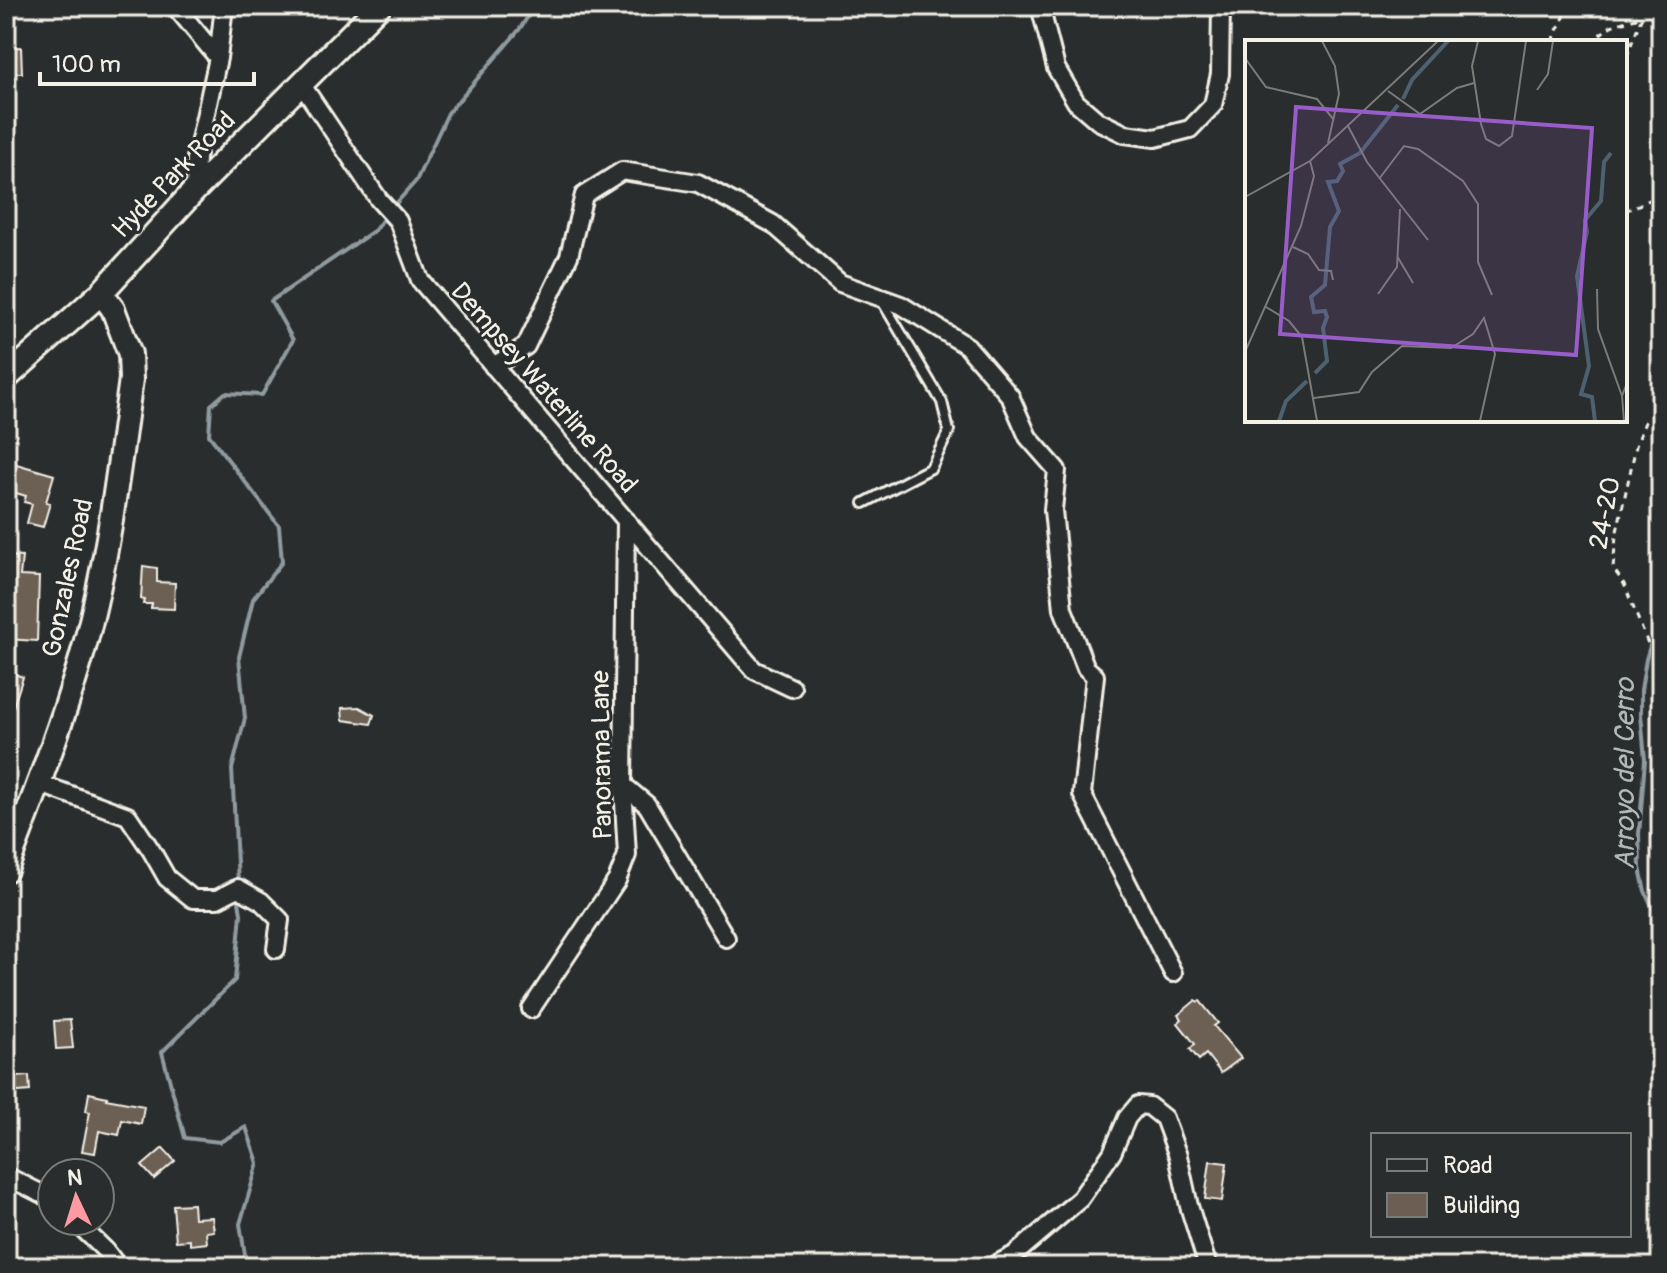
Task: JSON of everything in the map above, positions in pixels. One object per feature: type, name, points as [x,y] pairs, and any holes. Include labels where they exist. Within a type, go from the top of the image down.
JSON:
[{"type":"street","points":[[175,6],[218,58]]},
{"type":"street","points":[[195,190],[196,158],[218,58],[224,6]]},
{"type":"street","name":"Hyde Park Road","points":[[6,378],[101,293],[195,190],[379,6]]},
{"type":"street","points":[[1040,6],[1056,68],[1076,102],[1098,121],[1125,134],[1155,138],[1190,129],[1213,105],[1220,74],[1221,6]]},
{"type":"street","name":"Dempsey Waterline Road","points":[[302,85],[379,200],[398,221],[420,280],[754,670],[792,688]]},
{"type":"street","points":[[493,366],[526,346],[569,256],[584,195],[622,171],[698,183],[773,224],[840,283],[901,305],[967,346],[1010,396],[1028,437],[1057,470],[1053,510],[1063,609],[1086,668],[1095,676],[1082,794],[1173,973]]},
{"type":"street","name":"Gonzales Road","points":[[6,870],[80,663],[105,555],[131,379],[130,354],[113,309],[101,293]]},
{"type":"street","name":"Panorama Lane","points":[[531,1009],[617,880],[627,855],[623,785],[626,520]]},
{"type":"street","points":[[38,783],[128,816],[167,878],[193,899],[217,899],[238,888],[261,901],[280,920],[276,949]]},
{"type":"street","points":[[623,785],[647,805],[726,938]]},
{"type":"street","points":[[991,1267],[1014,1255],[1080,1199],[1112,1153],[1127,1118],[1138,1105],[1149,1106],[1164,1118],[1178,1156],[1189,1206],[1208,1267]]},
{"type":"street","points":[[6,1176],[36,1191]]},
{"type":"street","points":[[92,1237],[118,1267]]},
{"type":"lane","points":[[864,503],[931,468],[949,431],[942,402],[879,297]]},
{"type":"path","points":[[1554,40],[1570,6]]},
{"type":"path","points":[[1593,40],[1611,26],[1642,16],[1627,56]]},
{"type":"path","points":[[1627,210],[1654,198],[1661,191]]},
{"type":"path","name":"24-20","points":[[1661,403],[1645,422],[1636,446],[1616,536],[1613,568],[1624,584],[1661,676]]},
{"type":"path","points":[[1661,714],[1652,831],[1661,886]]},
{"type":"building","points":[[21,47],[22,73],[6,73],[7,48]]},
{"type":"building","points":[[6,461],[54,475],[43,527],[27,523],[32,504],[24,502],[26,496],[6,490]]},
{"type":"building","points":[[9,556],[22,557],[20,576],[39,577],[37,641],[6,639]]},
{"type":"building","points":[[143,566],[157,568],[157,582],[175,583],[174,609],[151,608],[152,604],[143,604]]},
{"type":"building","points":[[6,671],[23,677],[8,722],[6,721]]},
{"type":"building","points":[[359,707],[374,715],[371,724],[343,720],[342,708]]},
{"type":"building","points":[[1196,1000],[1218,1023],[1214,1026],[1241,1058],[1221,1073],[1206,1054],[1199,1060],[1190,1049],[1195,1044],[1178,1023],[1182,1019],[1178,1015]]},
{"type":"building","points":[[70,1020],[73,1048],[56,1049],[54,1021]]},
{"type":"building","points":[[6,1042],[15,1042],[17,1077],[29,1076],[30,1091],[6,1093]]},
{"type":"building","points":[[89,1093],[144,1106],[141,1124],[122,1120],[119,1135],[99,1131],[95,1153],[82,1151],[90,1112],[86,1111]]},
{"type":"building","points":[[163,1148],[175,1161],[154,1179],[142,1166]]},
{"type":"building","points":[[1210,1161],[1227,1163],[1222,1201],[1205,1199]]},
{"type":"building","points":[[193,1204],[194,1218],[212,1217],[214,1231],[206,1232],[207,1243],[190,1245],[190,1240],[176,1241],[173,1205]]},
{"type":"waterway","points":[[392,208],[416,181],[448,113],[519,30],[535,6]]},
{"type":"waterway","points":[[238,882],[232,769],[245,718],[239,657],[253,599],[282,562],[279,526],[209,435],[211,405],[225,393],[262,395],[293,340],[271,301],[375,230],[386,215]]},
{"type":"waterway","name":"Arroyo del Cerro","points":[[1661,514],[1661,531]]},
{"type":"waterway","name":"Arroyo del Cerro","points":[[1661,621],[1656,626],[1646,659],[1641,690],[1645,760],[1639,834],[1640,868],[1645,891],[1661,926]]},
{"type":"waterway","points":[[238,895],[241,914],[235,980],[162,1052],[185,1138],[220,1142],[246,1127],[258,1163],[240,1224],[247,1267]]}]
